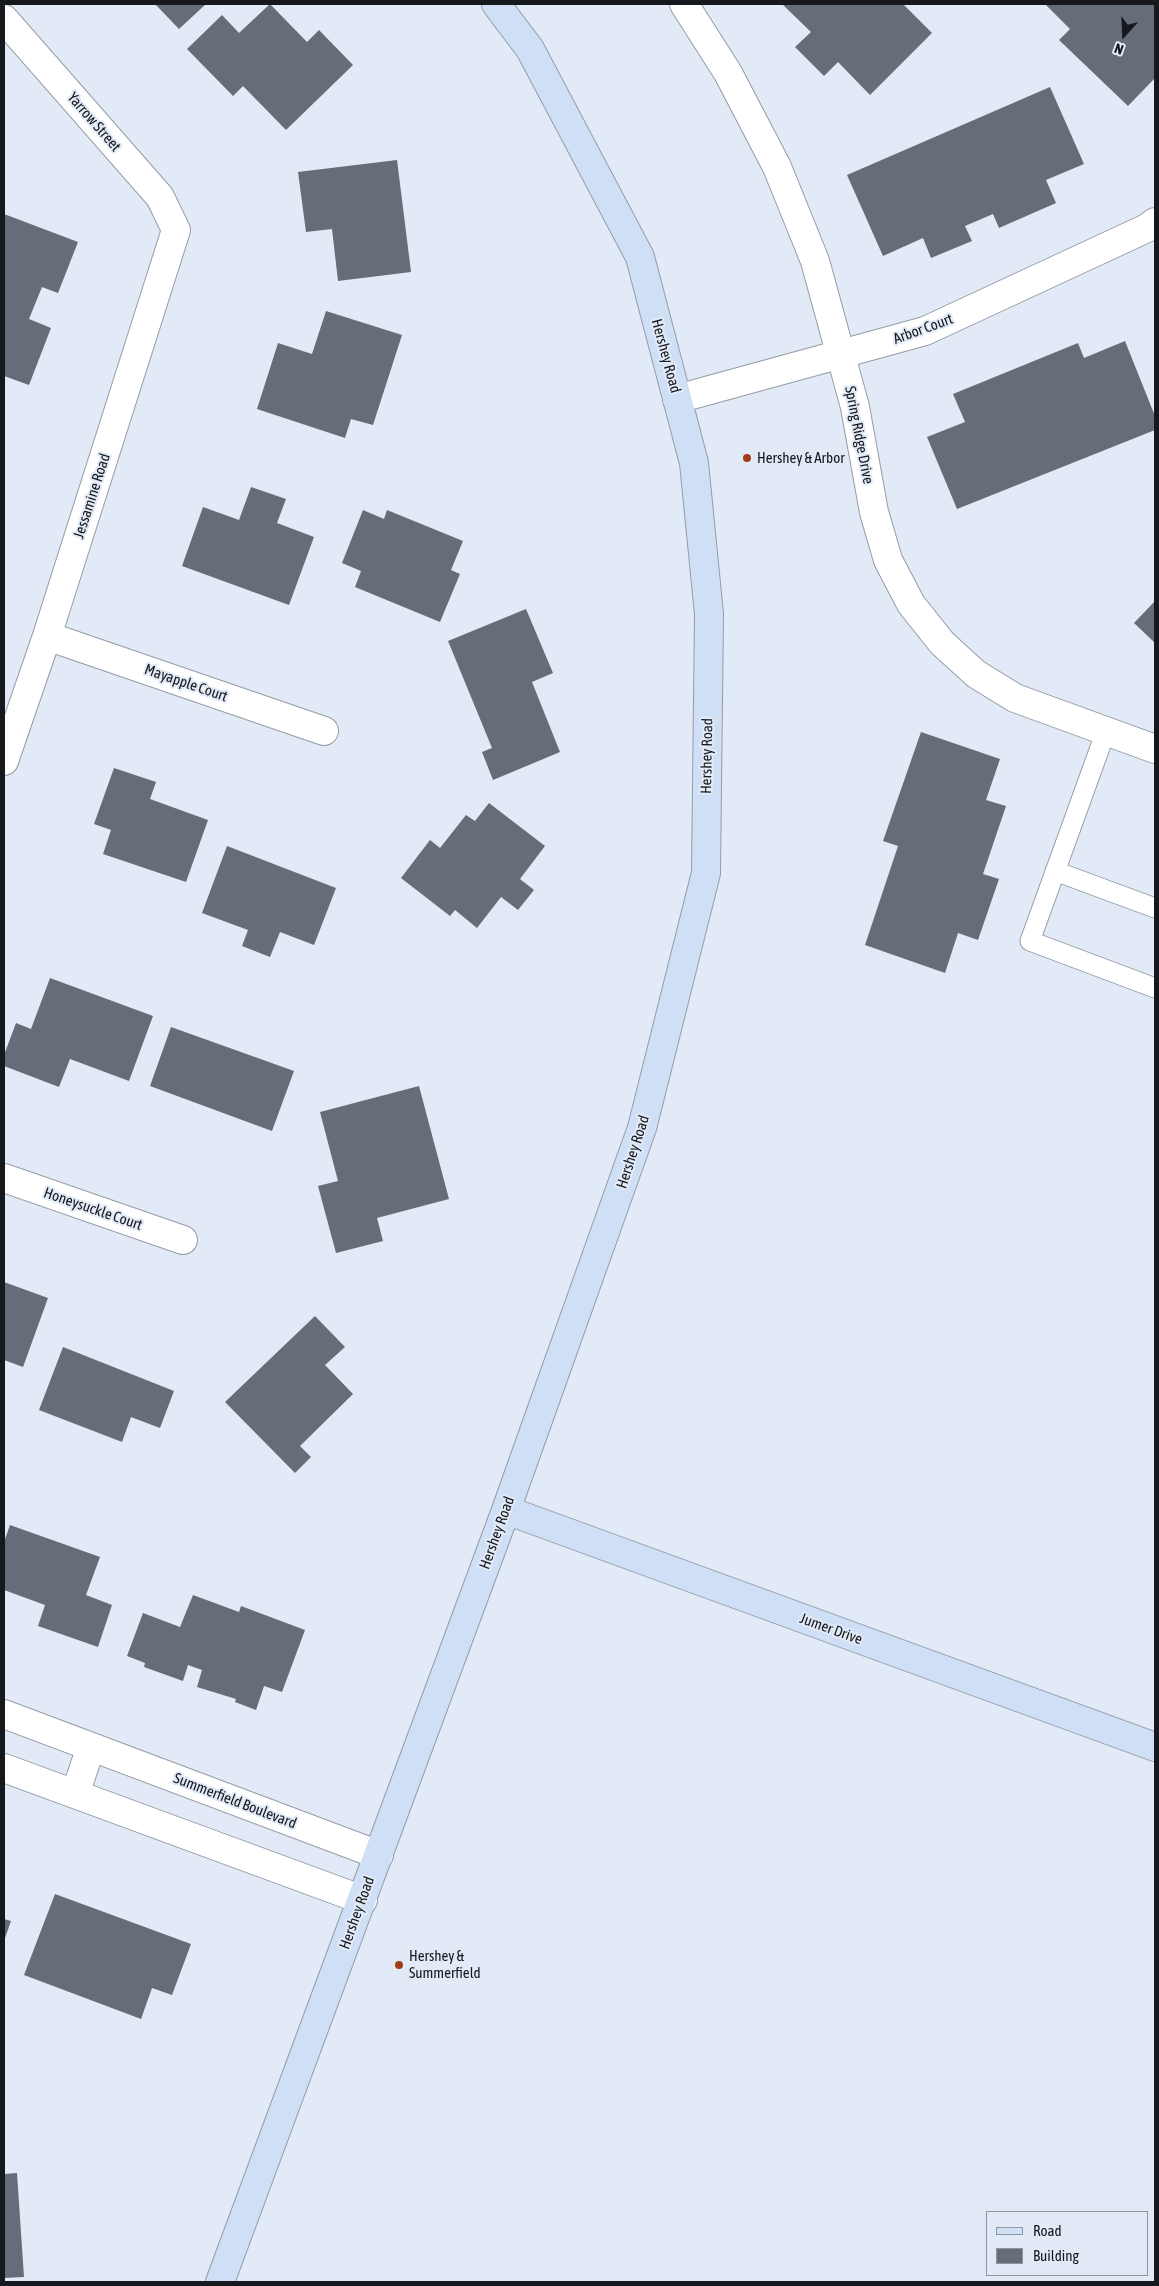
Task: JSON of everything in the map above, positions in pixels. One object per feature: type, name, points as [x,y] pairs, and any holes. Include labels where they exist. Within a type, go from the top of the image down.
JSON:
[{"type":"main road","name":"Hershey Road","points":[[220,2282],[506,1510],[642,1128],[706,874],[709,614],[694,463],[640,257],[530,48],[496,4]]},
{"type":"main road","name":"Jumer Drive","points":[[506,1510],[1155,1747]]},
{"type":"street","name":"Spring Ridge Drive","points":[[684,4],[728,73],[777,167],[815,261],[855,407],[874,512],[888,560],[911,604],[942,644],[976,674],[1015,698],[1155,749]]},
{"type":"street","name":"Yarrow Street","points":[[4,19],[160,197],[176,230]]},
{"type":"street","name":"Arbor Court","points":[[677,399],[925,331],[1147,228],[1155,222]]},
{"type":"street","name":"Jessamine Road","points":[[4,761],[47,636],[176,230]]},
{"type":"street","name":"Mayapple Court","points":[[47,636],[324,731]]},
{"type":"street","name":"Honeysuckle Court","points":[[4,1178],[183,1240]]},
{"type":"street","name":"Summerfield Boulevard","points":[[4,1714],[379,1855]]},
{"type":"street","points":[[75,1794],[91,1747]]},
{"type":"street","points":[[4,1768],[363,1900]]},
{"type":"lane","points":[[1106,731],[1030,941],[1155,988]]},
{"type":"lane","points":[[1055,871],[1155,908]]},
{"type":"building","points":[[155,4],[206,4],[179,29]]},
{"type":"building","points":[[270,4],[307,42],[319,30],[353,65],[286,130],[243,86],[233,96],[187,49],[222,15],[239,33]]},
{"type":"building","points":[[782,4],[903,4],[932,33],[870,95],[838,62],[824,76],[795,47],[811,32]]},
{"type":"building","points":[[1045,4],[1155,4],[1155,78],[1128,106],[1059,40],[1070,29]]},
{"type":"building","points":[[1050,87],[1084,164],[1046,180],[1056,203],[999,228],[993,214],[965,226],[972,241],[931,258],[923,238],[883,256],[847,175]]},
{"type":"building","points":[[397,160],[411,272],[338,281],[332,229],[306,232],[298,172]]},
{"type":"building","points":[[4,214],[78,242],[58,293],[42,287],[29,319],[51,328],[29,385],[4,376]]},
{"type":"building","points":[[326,311],[402,335],[373,425],[351,419],[345,438],[257,409],[278,343],[312,354]]},
{"type":"building","points":[[1125,341],[1155,416],[1155,430],[957,509],[927,437],[965,422],[953,394],[1078,343],[1084,358]]},
{"type":"building","points":[[251,487],[286,499],[277,523],[314,537],[289,605],[182,566],[203,507],[239,520]]},
{"type":"building","points":[[363,510],[384,519],[387,510],[463,541],[451,570],[460,574],[440,622],[355,587],[361,571],[342,563]]},
{"type":"building","points":[[1155,601],[1155,643],[1134,623]]},
{"type":"building","points":[[526,609],[553,673],[532,682],[560,752],[493,780],[482,752],[492,748],[448,641]]},
{"type":"building","points":[[921,732],[1000,759],[986,800],[1006,806],[983,874],[999,879],[978,940],[958,933],[945,973],[865,945],[898,846],[883,841]]},
{"type":"building","points":[[114,768],[156,782],[150,799],[208,820],[186,882],[103,854],[111,830],[94,824]]},
{"type":"building","points":[[489,803],[545,846],[520,879],[534,890],[518,910],[501,897],[477,928],[455,910],[450,916],[401,878],[430,840],[440,848],[466,815],[475,821]]},
{"type":"building","points":[[227,846],[336,888],[314,945],[280,932],[270,957],[242,946],[248,930],[202,913]]},
{"type":"building","points":[[50,978],[153,1016],[129,1081],[70,1059],[59,1087],[4,1066],[4,1055],[16,1023],[31,1029]]},
{"type":"building","points":[[171,1027],[294,1071],[272,1131],[150,1086]]},
{"type":"building","points":[[419,1086],[449,1199],[377,1218],[383,1241],[336,1253],[318,1186],[338,1181],[320,1112]]},
{"type":"building","points":[[4,1282],[48,1298],[23,1367],[4,1360]]},
{"type":"building","points":[[315,1316],[345,1347],[325,1365],[353,1394],[300,1446],[311,1457],[295,1473],[225,1402]]},
{"type":"building","points":[[63,1347],[174,1391],[160,1428],[131,1417],[122,1442],[39,1410]]},
{"type":"building","points":[[10,1525],[100,1557],[86,1595],[112,1605],[98,1647],[38,1626],[45,1605],[4,1590],[4,1542]]},
{"type":"building","points":[[193,1595],[239,1612],[241,1606],[305,1630],[282,1692],[264,1686],[256,1710],[235,1702],[236,1699],[197,1687],[202,1670],[188,1665],[183,1681],[144,1667],[145,1663],[127,1656],[143,1613],[180,1627]]},
{"type":"building","points":[[55,1894],[191,1944],[172,1995],[152,1988],[141,2019],[24,1975]]},
{"type":"building","points":[[4,1919],[11,1921],[4,1941]]},
{"type":"building","points":[[17,2173],[24,2277],[4,2278],[4,2174]]},
{"type":"place","name":"Hershey & Arbor","points":[[747,458]]},
{"type":"place","name":"Hershey & Summerfield","points":[[399,1965]]}]
